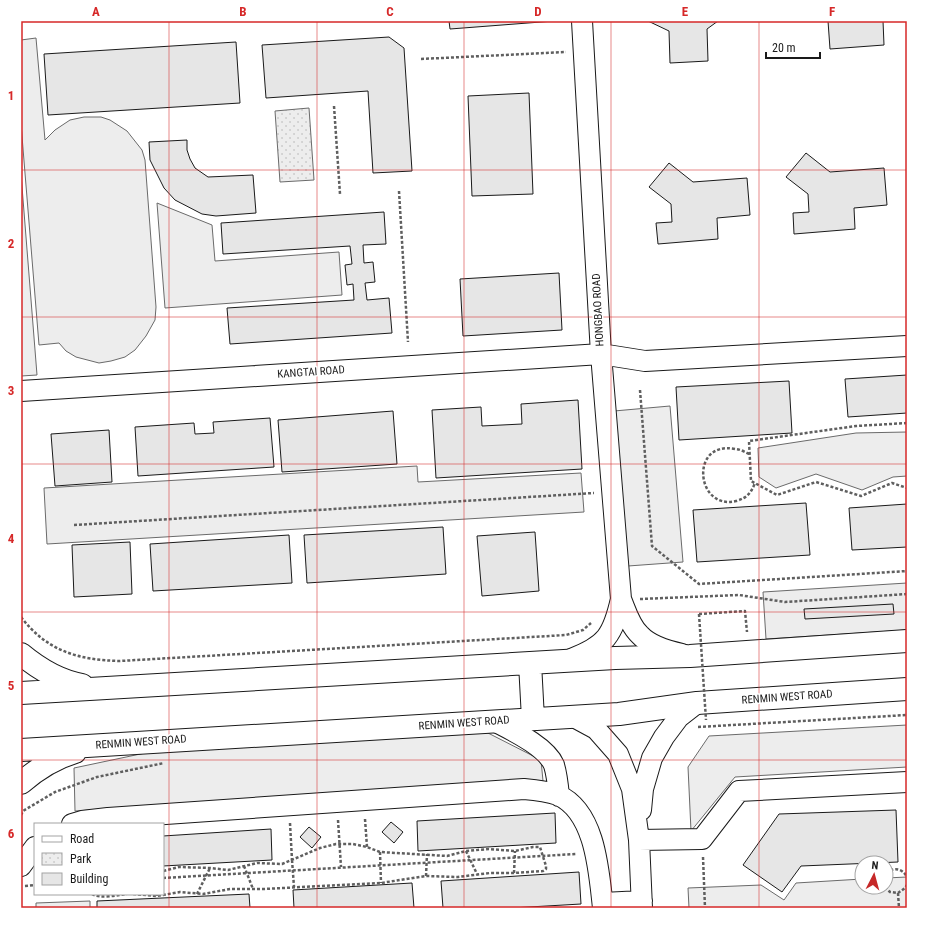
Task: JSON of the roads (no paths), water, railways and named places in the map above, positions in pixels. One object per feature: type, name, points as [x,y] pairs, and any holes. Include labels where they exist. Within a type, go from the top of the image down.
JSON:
[{"type":"main road","points":[[21,693],[615,658],[690,656],[907,641]]},
{"type":"main road","points":[[21,654],[42,671],[58,678],[75,684],[101,688]]},
{"type":"main road","points":[[530,663],[533,718]]},
{"type":"main road","name":"RENMIN WEST ROAD","points":[[21,750],[533,718],[701,711],[907,689]]},
{"type":"main road","points":[[21,782],[48,763],[73,752],[102,745]]},
{"type":"street","name":"HONGBAO ROAD","points":[[582,21],[601,354],[621,599],[628,618],[640,636],[671,652],[690,656]]},
{"type":"street","name":"KANGTAI ROAD","points":[[21,391],[601,354],[645,361],[907,346]]},
{"type":"street","name":"HONGBAO ROAD","points":[[564,662],[596,648],[609,635],[616,621],[621,599]]},
{"type":"street","points":[[639,840],[643,789],[652,758],[664,737],[679,717],[701,711]]},
{"type":"street","points":[[75,823],[108,818],[524,789],[542,790],[559,796],[574,807],[585,823],[596,853],[603,905],[642,904],[639,840],[632,789],[618,754],[596,729],[572,716]]},
{"type":"street","points":[[494,721],[541,748],[553,763],[557,777],[559,796]]},
{"type":"street","points":[[639,840],[702,839],[739,791],[907,782]]},
{"type":"street","points":[[21,866],[34,848]]}]
